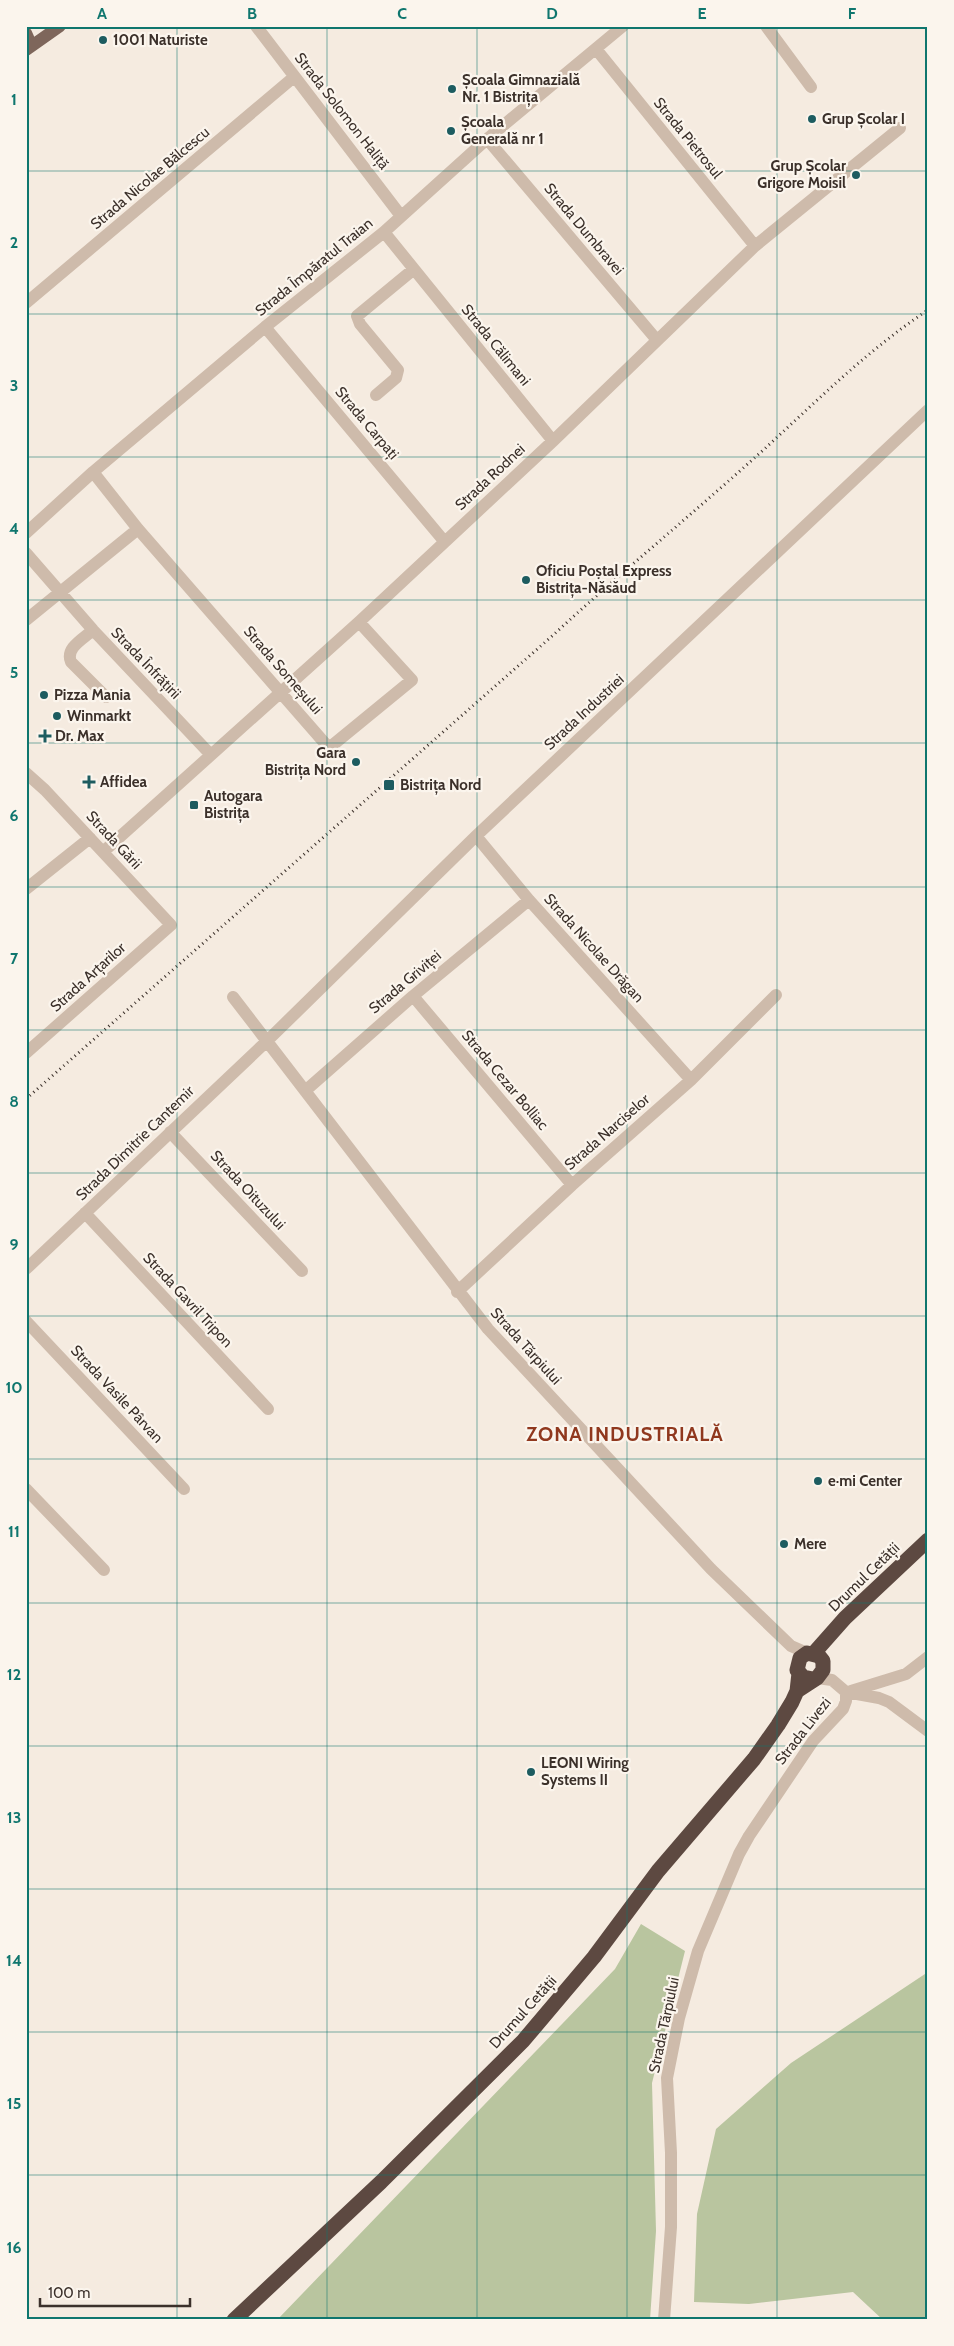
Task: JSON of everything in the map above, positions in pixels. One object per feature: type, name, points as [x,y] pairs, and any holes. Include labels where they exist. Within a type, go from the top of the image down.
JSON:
[{"type":"highway","name":"Drumul Cetății","points":[[234,2320],[381,2182],[523,2041],[594,1956],[658,1871],[754,1759],[778,1726],[797,1691],[820,1672],[827,1641],[845,1618],[928,1540]]},
{"type":"main road","points":[[26,50],[60,26]]},
{"type":"main road","points":[[26,33],[30,42],[26,50]]},
{"type":"street","name":"Strada Solomon Haliță","points":[[256,26],[401,216]]},
{"type":"street","name":"Strada Împăratul Traian","points":[[26,533],[93,472],[265,327],[384,232],[487,139],[623,26]]},
{"type":"street","points":[[766,26],[811,86]]},
{"type":"street","name":"Strada Pietrosul","points":[[596,49],[755,246]]},
{"type":"street","name":"Strada Nicolae Bălcescu","points":[[26,304],[294,77]]},
{"type":"street","name":"Strada Rodnei","points":[[103,852],[359,622],[444,540],[553,440],[755,246],[900,128]]},
{"type":"street","name":"Strada Dumbravei","points":[[487,139],[656,339]]},
{"type":"street","name":"Strada Călimani","points":[[384,232],[553,440]]},
{"type":"street","points":[[376,395],[396,378],[398,370],[360,324],[357,316],[414,269]]},
{"type":"street","name":"Strada Carpați","points":[[265,327],[444,540]]},
{"type":"street","name":"Strada Industriei","points":[[267,1040],[476,836],[928,410]]},
{"type":"street","name":"Strada Someșului","points":[[93,472],[138,529],[330,748],[412,680],[359,622]]},
{"type":"street","points":[[26,620],[138,529]]},
{"type":"street","name":"Strada Înfrățirii","points":[[26,553],[93,630],[211,754]]},
{"type":"street","points":[[93,630],[71,649],[69,658],[106,697]]},
{"type":"street","name":"Strada Gării","points":[[28,773],[171,925]]},
{"type":"street","name":"Strada Nicolae Drăgan","points":[[476,836],[529,900],[691,1080]]},
{"type":"street","points":[[26,889],[90,838]]},
{"type":"street","name":"Strada Griviței","points":[[305,1092],[413,996],[529,900]]},
{"type":"street","name":"Strada Arțarilor","points":[[26,1053],[171,925]]},
{"type":"street","name":"Strada Narciselor","points":[[457,1292],[572,1185],[691,1080],[776,995]]},
{"type":"street","name":"Strada Cezar Bolliac","points":[[413,996],[572,1185]]},
{"type":"street","name":"Strada Tărpiului","points":[[233,997],[457,1292],[493,1335],[704,1561],[820,1672]]},
{"type":"street","name":"Strada Dimitrie Cantemir","points":[[26,1269],[267,1040]]},
{"type":"street","name":"Strada Oituzului","points":[[170,1132],[302,1271]]},
{"type":"street","name":"Strada Gavril Tripon","points":[[85,1213],[268,1409]]},
{"type":"street","name":"Strada Vasile Pârvan","points":[[26,1321],[184,1489]]},
{"type":"street","points":[[26,1489],[104,1570]]},
{"type":"street","points":[[820,1672],[906,1674],[928,1657]]},
{"type":"street","name":"Strada Livezi","points":[[820,1672],[889,1702],[928,1730]]},
{"type":"street","name":"Strada Livezi","points":[[780,1788],[813,1741],[843,1709],[846,1701],[820,1672]]},
{"type":"street","name":"Strada Tărpiului","points":[[664,2320],[671,2227],[672,2153],[668,2078],[678,2018],[698,1951],[739,1854],[780,1788]]},
{"type":"green space","points":[[641,1924],[685,1951],[652,2083],[656,2231],[650,2320],[277,2320],[615,1969]]},
{"type":"green space","points":[[928,1972],[928,2320],[883,2320],[853,2292],[749,2304],[694,2302],[697,2214],[716,2129],[791,2063]]},
{"type":"railway","points":[[26,1099],[725,484],[858,363],[928,310]]},
{"type":"place","name":"1001 Naturiste","points":[[103,40]]},
{"type":"place","name":"Școala Gimnazială Nr. 1 Bistrița","points":[[452,89]]},
{"type":"place","name":"Grup Școlar I","points":[[812,119]]},
{"type":"place","name":"Școala Generală nr 1","points":[[451,131]]},
{"type":"place","name":"Grup Școlar Grigore Moisil","points":[[856,175]]},
{"type":"place","name":"Oficiu Poștal Express Bistrița-Năsăud","points":[[526,580]]},
{"type":"place","name":"Pizza Mania","points":[[44,695]]},
{"type":"place","name":"Winmarkt","points":[[57,716]]},
{"type":"place","name":"Dr. Max","points":[[45,736]]},
{"type":"place","name":"Gara Bistrița Nord","points":[[356,762]]},
{"type":"place","name":"Affidea","points":[[89,782]]},
{"type":"place","name":"Bistrița Nord","points":[[389,785]]},
{"type":"place","name":"Autogara Bistrița","points":[[194,805]]},
{"type":"place","name":"e·mi Center","points":[[818,1481]]},
{"type":"place","name":"Mere","points":[[784,1544]]},
{"type":"place","name":"LEONI Wiring Systems II","points":[[531,1772]]},
{"type":"district","name":"ZONA INDUSTRIALĂ","points":[[625,1434]]}]
